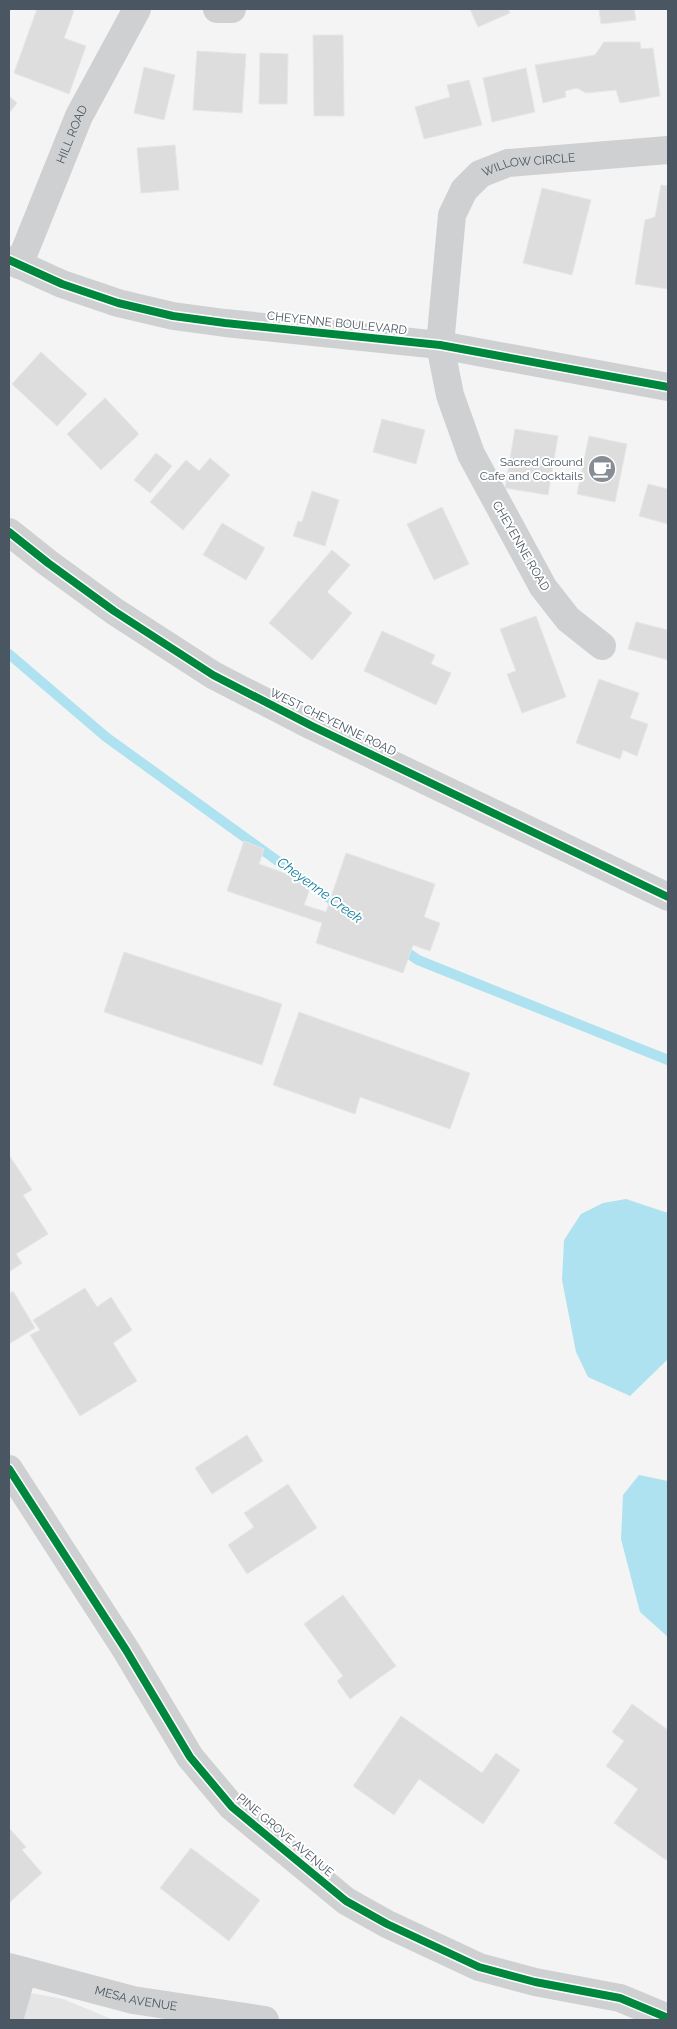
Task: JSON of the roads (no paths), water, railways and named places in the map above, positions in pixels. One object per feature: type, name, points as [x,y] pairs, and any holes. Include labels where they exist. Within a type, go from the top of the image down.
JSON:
[{"type":"street","name":"HILL ROAD","points":[[14,263],[79,116],[137,9]]},
{"type":"street","points":[[217,9],[232,9]]},
{"type":"street","name":"WILLOW CIRCLE","points":[[440,345],[452,215],[464,190],[480,174],[508,163],[668,150]]},
{"type":"street","name":"CHEYENNE BOULEVARD","points":[[14,263],[62,284],[118,302],[172,316],[225,324],[440,345],[668,387]]},
{"type":"street","name":"CHEYENNE ROAD","points":[[440,345],[450,396],[468,445],[508,526],[543,588],[568,619],[602,646]]},
{"type":"street","name":"WEST CHEYENNE ROAD","points":[[9,532],[114,611],[213,675],[312,726],[668,897]]},
{"type":"street","name":"PINE GROVE AVENUE","points":[[9,1469],[126,1650],[190,1757],[232,1807],[346,1901],[387,1924],[480,1967],[535,1982],[620,1998],[668,2018]]},
{"type":"street","points":[[9,2020],[16,1969]]},
{"type":"street","name":"MESA AVENUE","points":[[16,1969],[133,2000],[238,2018],[265,2020]]},
{"type":"water","points":[[626,1199],[668,1213],[668,1359],[630,1396],[588,1377],[576,1352],[562,1280],[564,1240],[581,1214],[603,1203]]},
{"type":"water","points":[[639,1475],[668,1481],[668,1637],[640,1612],[621,1539],[623,1495]]},
{"type":"waterway","name":"Cheyenne Creek","points":[[9,654],[106,737],[340,906]]},
{"type":"waterway","name":"Cheyenne Creek","points":[[399,947],[418,960],[668,1060]]},
{"type":"place","name":"Sacred Ground Cafe and Cocktails","points":[[602,469]]}]
